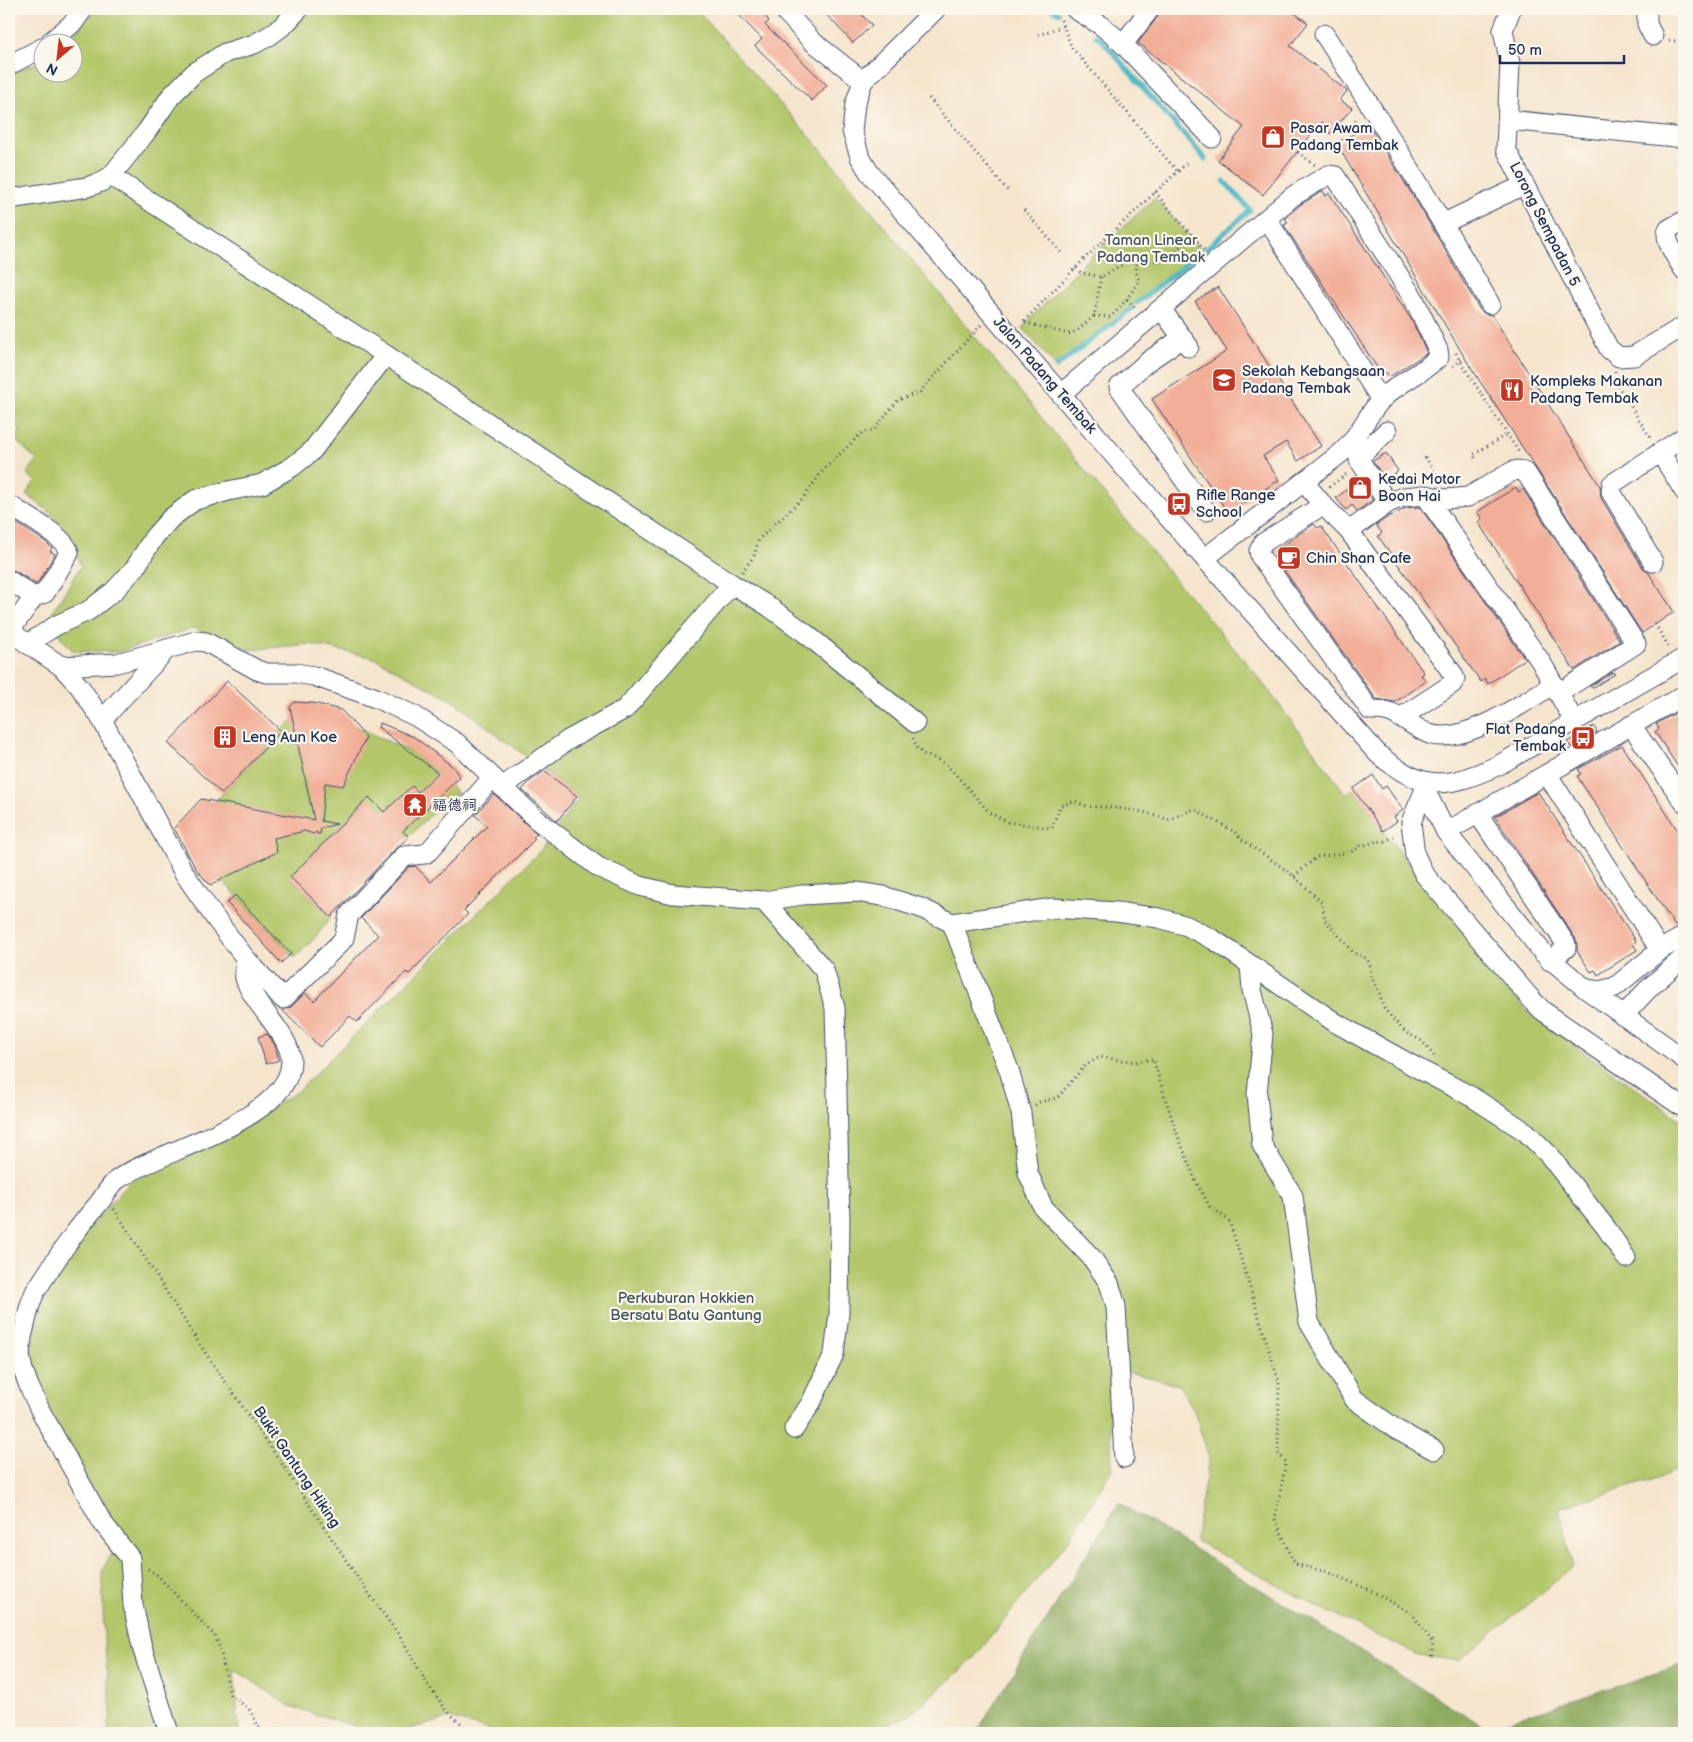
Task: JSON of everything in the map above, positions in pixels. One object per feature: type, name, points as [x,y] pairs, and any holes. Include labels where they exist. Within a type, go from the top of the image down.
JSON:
[{"type":"street","points":[[62,32],[74,22],[83,9]]},
{"type":"street","points":[[9,199],[87,187],[102,182],[111,176],[171,96],[194,73],[225,53],[254,44],[270,36],[299,9]]},
{"type":"street","points":[[783,9],[812,41],[863,81]]},
{"type":"street","name":"Jalan Padang Tembak","points":[[936,9],[863,81],[855,104],[852,131],[860,158],[869,172],[991,314],[1352,726],[1389,763],[1427,786]]},
{"type":"street","points":[[1123,44],[1150,9]]},
{"type":"street","name":"Lorong Sempadan 5","points":[[1510,9],[1503,30],[1510,63],[1509,120],[1506,149],[1609,349],[1619,357]]},
{"type":"street","points":[[1647,9],[1647,24],[1653,36]]},
{"type":"street","points":[[1068,13],[1102,26],[1123,44],[1212,138]]},
{"type":"street","points":[[1324,34],[1444,223],[1490,304]]},
{"type":"street","points":[[9,65],[32,53]]},
{"type":"street","points":[[1509,120],[1684,138]]},
{"type":"street","points":[[1062,394],[1293,196],[1328,175],[1335,176],[1409,291],[1438,350],[1438,357],[1399,384],[1382,400],[1347,448],[1205,558]]},
{"type":"street","points":[[111,176],[768,606],[805,633],[915,723]]},
{"type":"street","points":[[1444,223],[1524,185]]},
{"type":"street","points":[[1267,219],[1382,400]]},
{"type":"street","points":[[1684,221],[1669,229],[1666,234],[1667,240],[1684,270]]},
{"type":"street","points":[[1119,387],[1147,362],[1186,342],[1162,310]]},
{"type":"street","points":[[1619,357],[1634,356],[1684,326]]},
{"type":"street","points":[[28,644],[57,625],[88,611],[114,591],[134,568],[171,518],[195,500],[262,484],[292,467],[311,452],[386,355]]},
{"type":"street","points":[[1099,362],[1119,387],[1206,511]]},
{"type":"street","points":[[1387,431],[1358,460],[1388,502]]},
{"type":"street","points":[[1653,562],[1611,492],[1611,487],[1612,484],[1684,437]]},
{"type":"street","points":[[1660,452],[1684,491]]},
{"type":"street","points":[[1349,532],[1388,502],[1403,497],[1426,495],[1446,499],[1468,497],[1513,471],[1522,471],[1529,476],[1636,644],[1556,689],[1495,719],[1458,734],[1445,736],[1430,734],[1385,711],[1370,710],[1352,726]]},
{"type":"street","points":[[1304,482],[1349,532],[1454,677],[1455,680],[1452,684],[1400,718]]},
{"type":"street","points":[[1426,495],[1541,662],[1574,721]]},
{"type":"street","points":[[1322,504],[1263,543],[1259,551],[1260,556],[1370,710]]},
{"type":"street","points":[[9,505],[50,531],[68,548],[69,553],[68,558],[45,593],[34,597],[9,631],[61,666],[80,686],[102,720],[184,873],[246,959],[283,999]]},
{"type":"street","points":[[9,580],[34,597]]},
{"type":"street","points":[[268,1016],[341,942],[344,938],[349,914],[404,856],[425,854],[429,851],[497,782],[625,709],[732,584]]},
{"type":"street","points":[[61,666],[117,663],[196,641],[206,642],[266,673],[296,673],[314,676],[376,698],[415,716],[457,743],[536,818],[598,867],[640,886],[673,894],[764,901],[802,895],[856,892],[882,896],[921,908],[952,923],[1054,908],[1116,912],[1158,918],[1187,926],[1214,940],[1336,1023],[1472,1097],[1526,1132],[1548,1154],[1607,1229],[1626,1258]]},
{"type":"street","points":[[102,720],[169,648]]},
{"type":"street","points":[[1427,786],[1469,778],[1498,764],[1681,660]]},
{"type":"street","points":[[1446,832],[1684,695]]},
{"type":"street","points":[[1631,725],[1684,802]]},
{"type":"street","points":[[1547,774],[1660,950]]},
{"type":"street","points":[[1427,786],[1412,818],[1415,855],[1424,874],[1543,1011],[1684,1108]]},
{"type":"street","points":[[1427,786],[1446,832],[1550,960],[1586,989],[1684,1060]]},
{"type":"street","points":[[1478,814],[1566,944],[1566,948],[1550,960]]},
{"type":"street","points":[[764,901],[824,970],[834,1008],[840,1220],[838,1314],[834,1354],[811,1403],[794,1429]]},
{"type":"street","points":[[952,923],[1009,1070],[1021,1113],[1028,1173],[1043,1207],[1092,1258],[1109,1283],[1116,1306],[1124,1458]]},
{"type":"street","points":[[1586,989],[1600,991],[1615,987],[1660,950],[1684,936]]},
{"type":"street","points":[[1623,1016],[1649,988],[1684,957]]},
{"type":"street","points":[[169,1733],[133,1604],[130,1558],[102,1522],[76,1477],[28,1386],[20,1355],[30,1305],[36,1292],[84,1220],[115,1181],[131,1170],[230,1127],[272,1098],[284,1084],[291,1058],[282,1036],[253,994],[245,976],[246,959]]},
{"type":"street","points":[[1250,965],[1252,990],[1263,1034],[1257,1094],[1262,1145],[1293,1196],[1309,1322],[1354,1399],[1397,1430],[1434,1450]]},
{"type":"path","points":[[1068,13],[1063,26],[1072,48],[1177,171]]},
{"type":"path","points":[[1038,35],[1063,26]]},
{"type":"path","points":[[929,98],[1010,193]]},
{"type":"path","points":[[1298,152],[1315,165]]},
{"type":"path","points":[[1100,277],[1094,316],[1077,331],[1068,334],[1023,322],[1076,268],[1187,162]]},
{"type":"path","points":[[1155,192],[1201,247]]},
{"type":"path","points":[[1024,210],[1062,253]]},
{"type":"path","points":[[1076,268],[1081,273],[1100,277],[1125,263],[1137,260],[1160,262],[1192,237]]},
{"type":"path","points":[[1094,316],[1111,317],[1127,299],[1139,281],[1136,272],[1137,260]]},
{"type":"path","points":[[1127,299],[1132,305]]},
{"type":"path","points":[[732,584],[754,556],[759,539],[803,498],[823,470],[863,432],[874,430],[898,400],[920,392],[991,314]]},
{"type":"path","points":[[1619,357],[1614,376],[1616,383],[1660,452]]},
{"type":"path","points":[[1446,371],[1459,360],[1465,358]]},
{"type":"path","points":[[1459,360],[1516,448]]},
{"type":"path","points":[[1475,458],[1473,455],[1507,434]]},
{"type":"path","points":[[1425,457],[1437,476]]},
{"type":"path","points":[[1656,624],[1681,660]]},
{"type":"path","points":[[915,723],[913,738],[917,748],[923,754],[946,764],[990,813],[1008,822],[1052,828],[1060,806],[1075,801],[1088,808],[1102,807],[1129,810],[1158,815],[1168,820],[1192,810],[1198,811],[1238,834],[1241,839],[1294,876],[1322,903],[1325,920],[1354,953],[1366,958],[1370,964],[1371,976],[1385,1010],[1405,1032],[1422,1041],[1435,1057]]},
{"type":"path","points":[[1294,876],[1317,857],[1350,852],[1361,846],[1385,841],[1412,828]]},
{"type":"path","points":[[1021,1113],[1039,1102],[1057,1098],[1086,1065],[1100,1057],[1135,1062],[1154,1059],[1176,1131],[1196,1182],[1210,1207],[1229,1220],[1279,1382],[1278,1453],[1286,1462],[1275,1519],[1295,1564],[1327,1572],[1372,1591],[1412,1614],[1433,1643],[1431,1658]]},
{"type":"path","name":"Bukit Gantung Hiking","points":[[105,1195],[202,1348],[362,1584],[401,1638],[426,1682],[446,1711],[464,1726],[487,1733]]},
{"type":"path","points":[[130,1558],[157,1575],[215,1636],[220,1648],[230,1695],[250,1709],[264,1733]]},
{"type":"green space","name":"Perkuburan Hokkien Bersatu Batu Gantung","points":[[98,9],[696,9],[819,147],[1171,575],[1256,674],[1346,794],[1353,789],[1383,831],[1529,1014],[1684,1122],[1684,1468],[1652,1480],[1559,1508],[1573,1567],[1459,1661],[1418,1655],[1310,1603],[1195,1540],[1209,1459],[1194,1410],[1179,1385],[1109,1367],[1112,1469],[1069,1540],[972,1660],[911,1714],[869,1733],[500,1733],[450,1718],[394,1733],[377,1733],[290,1706],[234,1669],[239,1733],[107,1733],[111,1713],[104,1637],[102,1571],[122,1535],[102,1508],[55,1420],[38,1381],[30,1352],[38,1313],[51,1283],[78,1241],[130,1181],[215,1144],[298,1091],[541,850],[579,797],[456,703],[375,658],[310,644],[248,650],[194,628],[118,652],[73,651],[47,621],[81,566],[71,540],[52,514],[26,494],[35,481],[27,474],[37,460],[15,440],[21,431],[9,422],[9,75],[32,65],[32,82],[82,82],[82,32],[74,32]]},
{"type":"green space","name":"Taman Linear Padang Tembak","points":[[1155,198],[1202,251],[1056,367],[1023,328],[1025,324],[1089,258]]},
{"type":"green space","points":[[299,715],[355,726],[411,752],[443,776],[458,794],[445,800],[409,837],[368,798],[290,877],[331,917],[314,939],[295,958],[205,862],[189,830],[281,731]]},
{"type":"green space","points":[[1119,1503],[1487,1728],[1684,1664],[1684,1733],[976,1733]]},
{"type":"building","points":[[733,9],[758,9],[769,21],[765,25],[827,85],[812,101],[755,46],[762,39]]},
{"type":"building","points":[[821,9],[856,9],[872,25],[853,43]]},
{"type":"building","points":[[1163,9],[1289,9],[1308,23],[1290,46],[1347,91],[1340,100],[1352,108],[1330,134],[1322,121],[1263,195],[1218,160],[1244,127],[1138,43]]},
{"type":"building","name":"Kompleks Makanan Padang Tembak","points":[[1369,126],[1420,207],[1480,310],[1485,314],[1492,315],[1600,486],[1601,498],[1643,568],[1648,572],[1674,612],[1642,633],[1465,358],[1336,143]]},
{"type":"building","points":[[1323,191],[1326,196],[1329,193],[1411,319],[1427,353],[1389,377],[1386,372],[1382,375],[1284,225],[1288,223],[1285,218],[1300,205]]},
{"type":"building","points":[[1218,287],[1321,446],[1298,461],[1286,442],[1263,456],[1279,480],[1228,513],[1152,399],[1227,351],[1195,301]]},
{"type":"building","points":[[1386,453],[1398,471],[1385,479],[1373,461]]},
{"type":"building","name":"Kedai Motor Boon Hai","points":[[1359,480],[1373,500],[1357,511],[1352,505],[1346,510],[1336,498]]},
{"type":"building","points":[[1516,487],[1519,492],[1523,489],[1620,641],[1574,670],[1478,522],[1482,519],[1477,512]]},
{"type":"building","points":[[1420,507],[1525,659],[1488,684],[1485,679],[1481,682],[1378,536],[1382,533],[1376,525],[1406,508]]},
{"type":"building","points":[[9,518],[46,542],[52,548],[50,551],[55,554],[37,584],[9,569]]},
{"type":"building","points":[[1314,524],[1318,528],[1321,526],[1424,673],[1421,675],[1426,681],[1395,702],[1376,699],[1277,560],[1281,557],[1276,550]]},
{"type":"building","points":[[1613,672],[1615,674],[1592,688],[1590,686]]},
{"type":"building","name":"Leng Aun Koe","points":[[227,681],[281,731],[222,794],[168,743]]},
{"type":"building","points":[[295,702],[313,703],[341,710],[366,737],[343,786],[325,783],[321,821],[337,824],[321,828],[320,834],[305,831],[274,838],[277,852],[210,885],[196,869],[174,828],[201,799],[314,820],[290,707]]},
{"type":"building","points":[[1684,708],[1684,776],[1655,732],[1659,729],[1656,724]]},
{"type":"building","points":[[380,723],[414,737],[452,766],[460,777],[403,831],[409,837],[396,848],[331,917],[290,877],[369,797],[384,812],[412,786],[418,792],[438,773],[378,727]]},
{"type":"building","name":"Flat Padang Tembak","points":[[1594,726],[1597,732],[1571,747],[1567,742]]},
{"type":"building","points":[[1622,745],[1684,840],[1684,919],[1675,926],[1577,776],[1581,774],[1578,769]]},
{"type":"building","points":[[544,771],[577,796],[557,821],[522,790]]},
{"type":"building","points":[[1373,775],[1382,789],[1386,786],[1403,810],[1394,817],[1397,821],[1383,831],[1353,789]]},
{"type":"building","points":[[1538,792],[1636,941],[1633,944],[1637,950],[1598,975],[1595,970],[1591,972],[1577,951],[1575,938],[1495,817]]},
{"type":"building","points":[[494,794],[537,834],[533,837],[535,839],[464,910],[468,914],[409,974],[406,972],[357,1022],[350,1016],[320,1047],[282,1010],[291,1007],[305,993],[314,1001],[378,935],[361,918],[409,867],[415,866],[431,882],[487,826],[475,815]]},
{"type":"building","points":[[235,895],[291,954],[281,963],[227,903]]},
{"type":"building","points":[[267,1034],[275,1045],[279,1060],[266,1064],[258,1037]]},
{"type":"waterway","points":[[1052,9],[1059,13]]},
{"type":"waterway","points":[[1096,36],[1101,39],[1205,159]]},
{"type":"waterway","points":[[1207,248],[1250,210],[1224,181]]},
{"type":"waterway","points":[[1137,303],[1202,251]]},
{"type":"waterway","points":[[1056,367],[1131,309]]},
{"type":"place","name":"Pasar Awam Padang Tembak","points":[[1273,137]]},
{"type":"place","name":"Sekolah Kebangsaan Padang Tembak","points":[[1224,380]]},
{"type":"place","name":"Kompleks Makanan Padang Tembak","points":[[1512,390]]},
{"type":"place","name":"Kedai Motor Boon Hai","points":[[1360,488]]},
{"type":"place","name":"Rifle Range School","points":[[1179,504]]},
{"type":"place","name":"Chin Shan Cafe","points":[[1289,558]]},
{"type":"place","name":"Leng Aun Koe","points":[[225,737]]},
{"type":"place","name":"Flat Padang Tembak","points":[[1583,738]]},
{"type":"place","name":"福德祠","points":[[415,805]]}]
